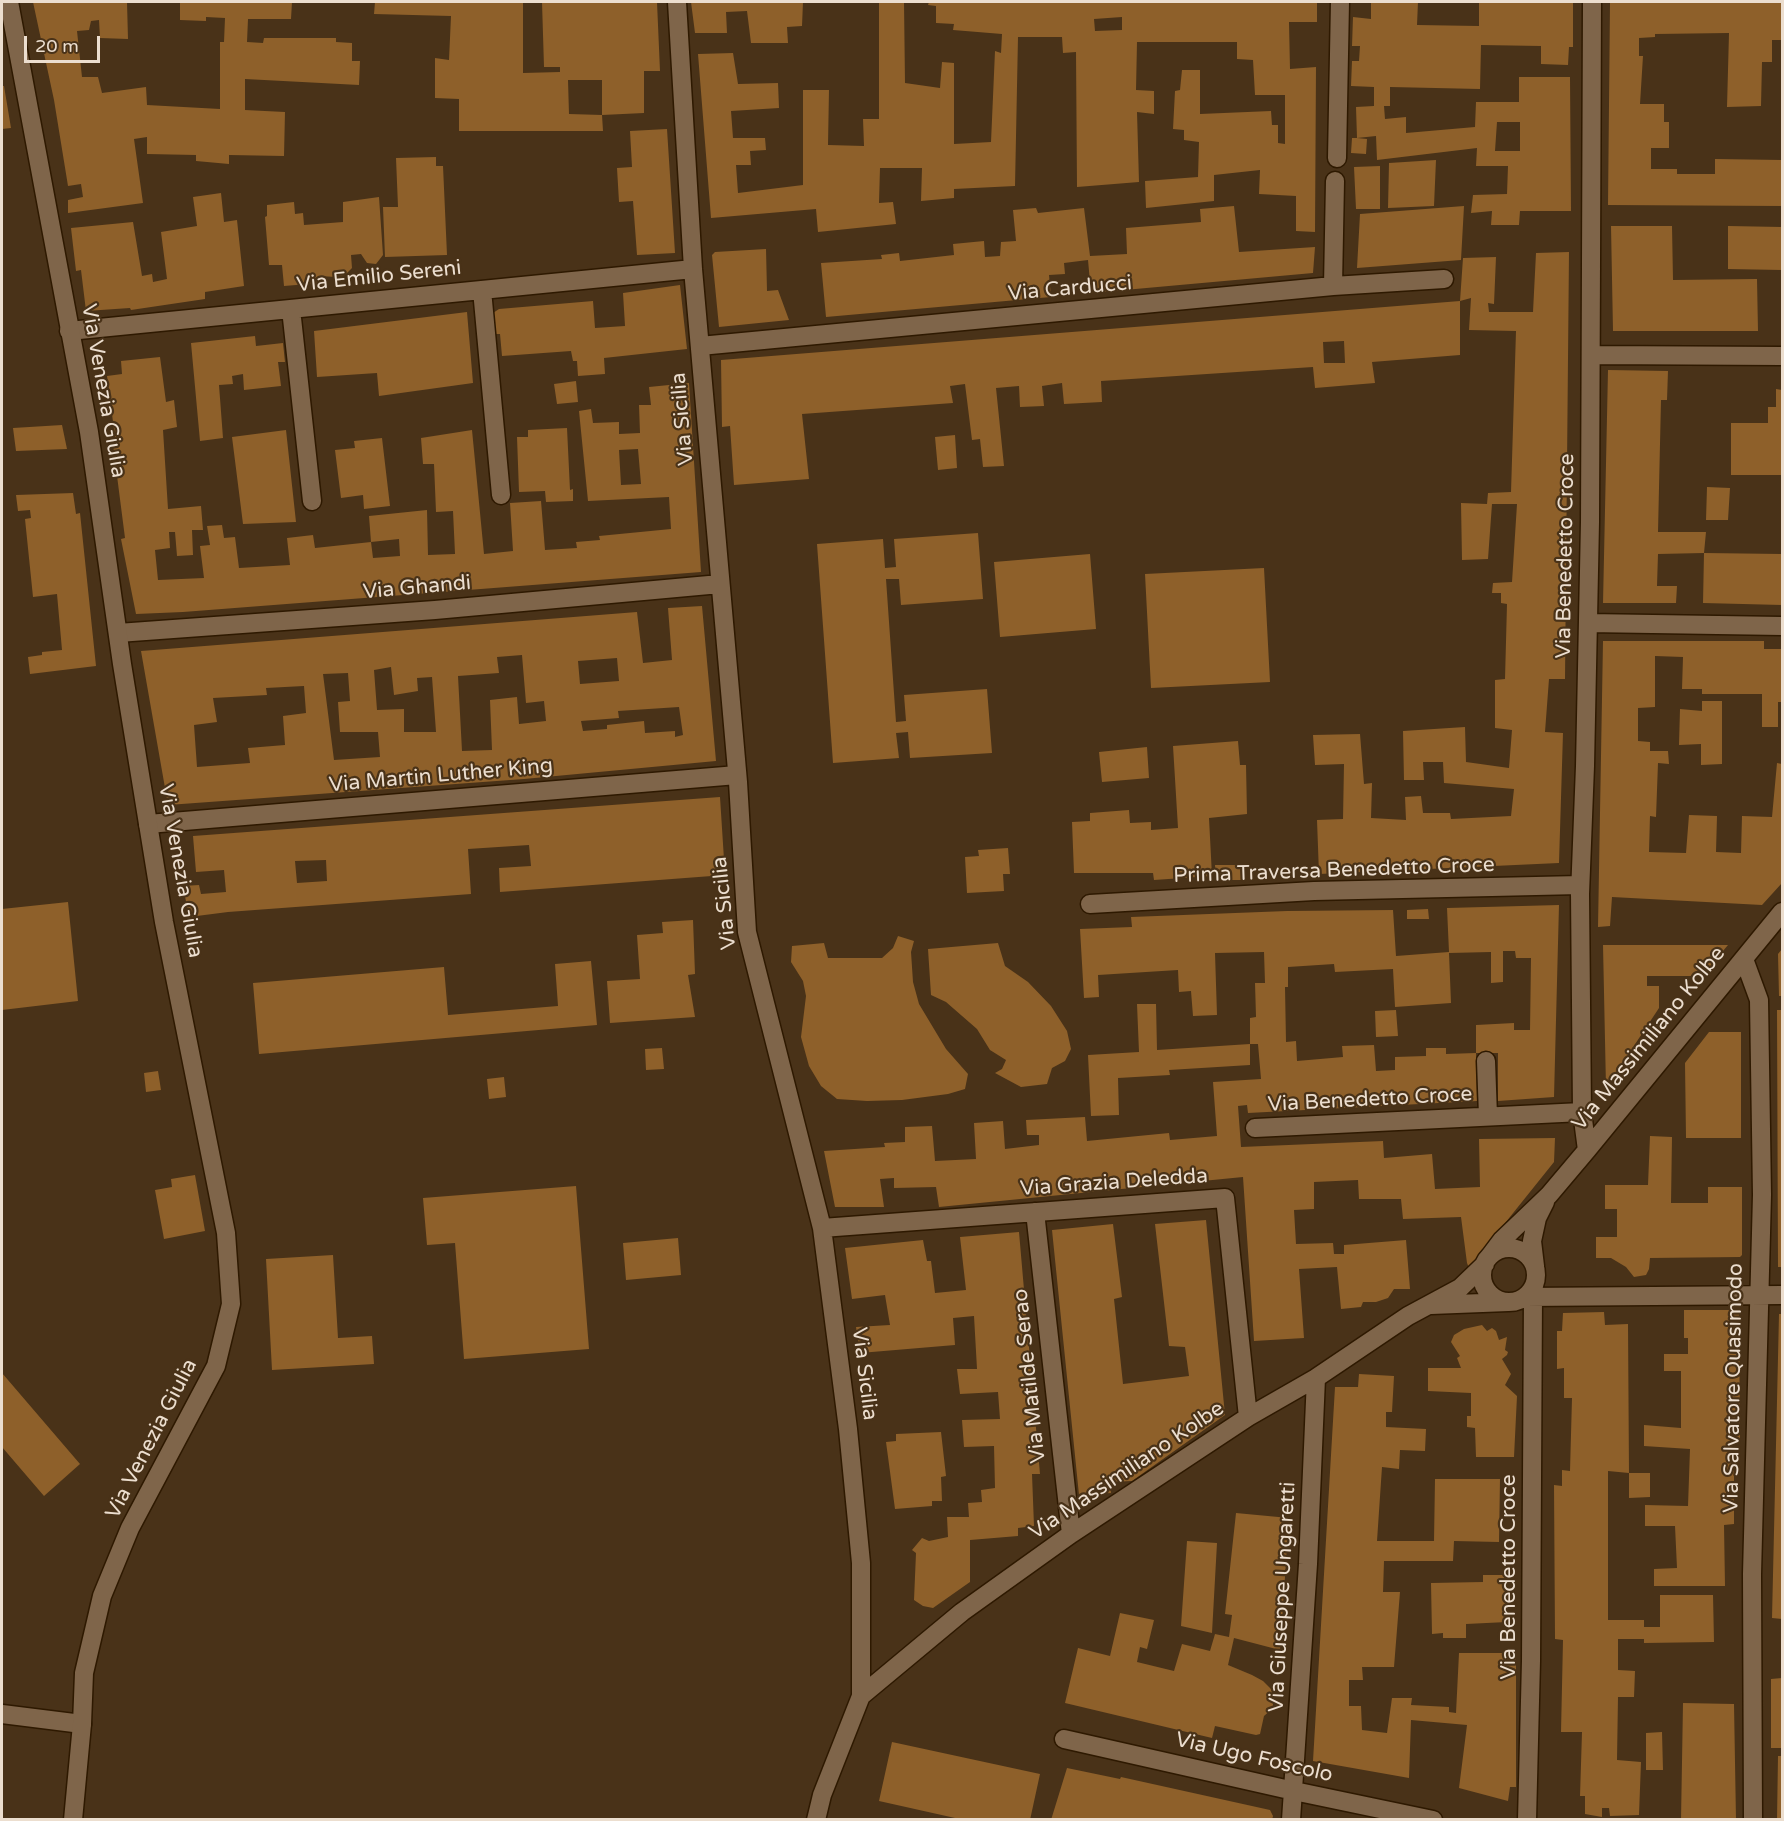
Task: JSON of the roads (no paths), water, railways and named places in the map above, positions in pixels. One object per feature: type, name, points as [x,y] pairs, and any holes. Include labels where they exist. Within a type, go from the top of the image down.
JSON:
[{"type":"street","name":"Via Venezia Giulia","points":[[9,2],[89,432],[164,922],[226,1233],[231,1304],[216,1366],[130,1528],[102,1596],[84,1673],[82,1724],[73,1820]]},
{"type":"street","name":"Via Sicilia","points":[[677,2],[693,269],[737,775],[747,932],[822,1228],[848,1429],[861,1563],[861,1696],[822,1795],[816,1820]]},
{"type":"street","points":[[1336,158],[1340,2]]},
{"type":"street","name":"Via Benedetto Croce","points":[[1587,1150],[1582,1112],[1580,885],[1588,623],[1592,355],[1590,169],[1592,2]]},
{"type":"street","points":[[1333,286],[1335,181]]},
{"type":"street","name":"Via Emilio Sereni","points":[[69,331],[693,269]]},
{"type":"street","name":"Via Carducci","points":[[700,346],[1333,286],[1444,279]]},
{"type":"street","points":[[482,290],[501,495]]},
{"type":"street","points":[[291,309],[312,501]]},
{"type":"street","points":[[1592,355],[1782,356]]},
{"type":"street","name":"Via Ghandi","points":[[118,633],[435,610],[720,584]]},
{"type":"street","points":[[1588,623],[1782,626]]},
{"type":"street","name":"Via Martin Luther King","points":[[148,824],[737,775]]},
{"type":"street","name":"Prima Traversa Benedetto Croce","points":[[1090,904],[1314,891],[1580,885]]},
{"type":"street","name":"Via Massimiliano Kolbe","points":[[861,1696],[962,1612],[1071,1534],[1248,1418],[1316,1378],[1408,1316],[1460,1288],[1488,1260],[1502,1240],[1549,1195],[1782,912]]},
{"type":"street","name":"Via Salvatore Quasimodo","points":[[1744,959],[1759,1000],[1762,1195],[1752,1574],[1753,1820]]},
{"type":"street","name":"Via Benedetto Croce","points":[[1486,1061],[1488,1116]]},
{"type":"street","name":"Via Benedetto Croce","points":[[1255,1128],[1582,1112]]},
{"type":"street","name":"Via Massimiliano Kolbe","points":[[1431,1305],[1522,1299],[1532,1291],[1535,1283],[1535,1266],[1532,1241],[1537,1218],[1549,1195]]},
{"type":"street","name":"Via Grazia Deledda","points":[[822,1228],[1225,1198],[1248,1418]]},
{"type":"street","name":"Via Matilde Serao","points":[[1035,1212],[1071,1534]]},
{"type":"street","points":[[1535,1266],[1530,1258],[1515,1249],[1498,1251],[1488,1260],[1483,1281],[1486,1289],[1493,1296],[1522,1299],[1782,1295]]},
{"type":"street","name":"Via Benedetto Croce","points":[[1522,1299],[1533,1334],[1531,1661],[1527,1820]]},
{"type":"street","name":"Via Giuseppe Ungaretti","points":[[1292,1820],[1308,1564],[1316,1378]]},
{"type":"street","points":[[2,1714],[82,1724]]},
{"type":"street","name":"Via Ugo Foscolo","points":[[1064,1739],[1433,1820]]}]
